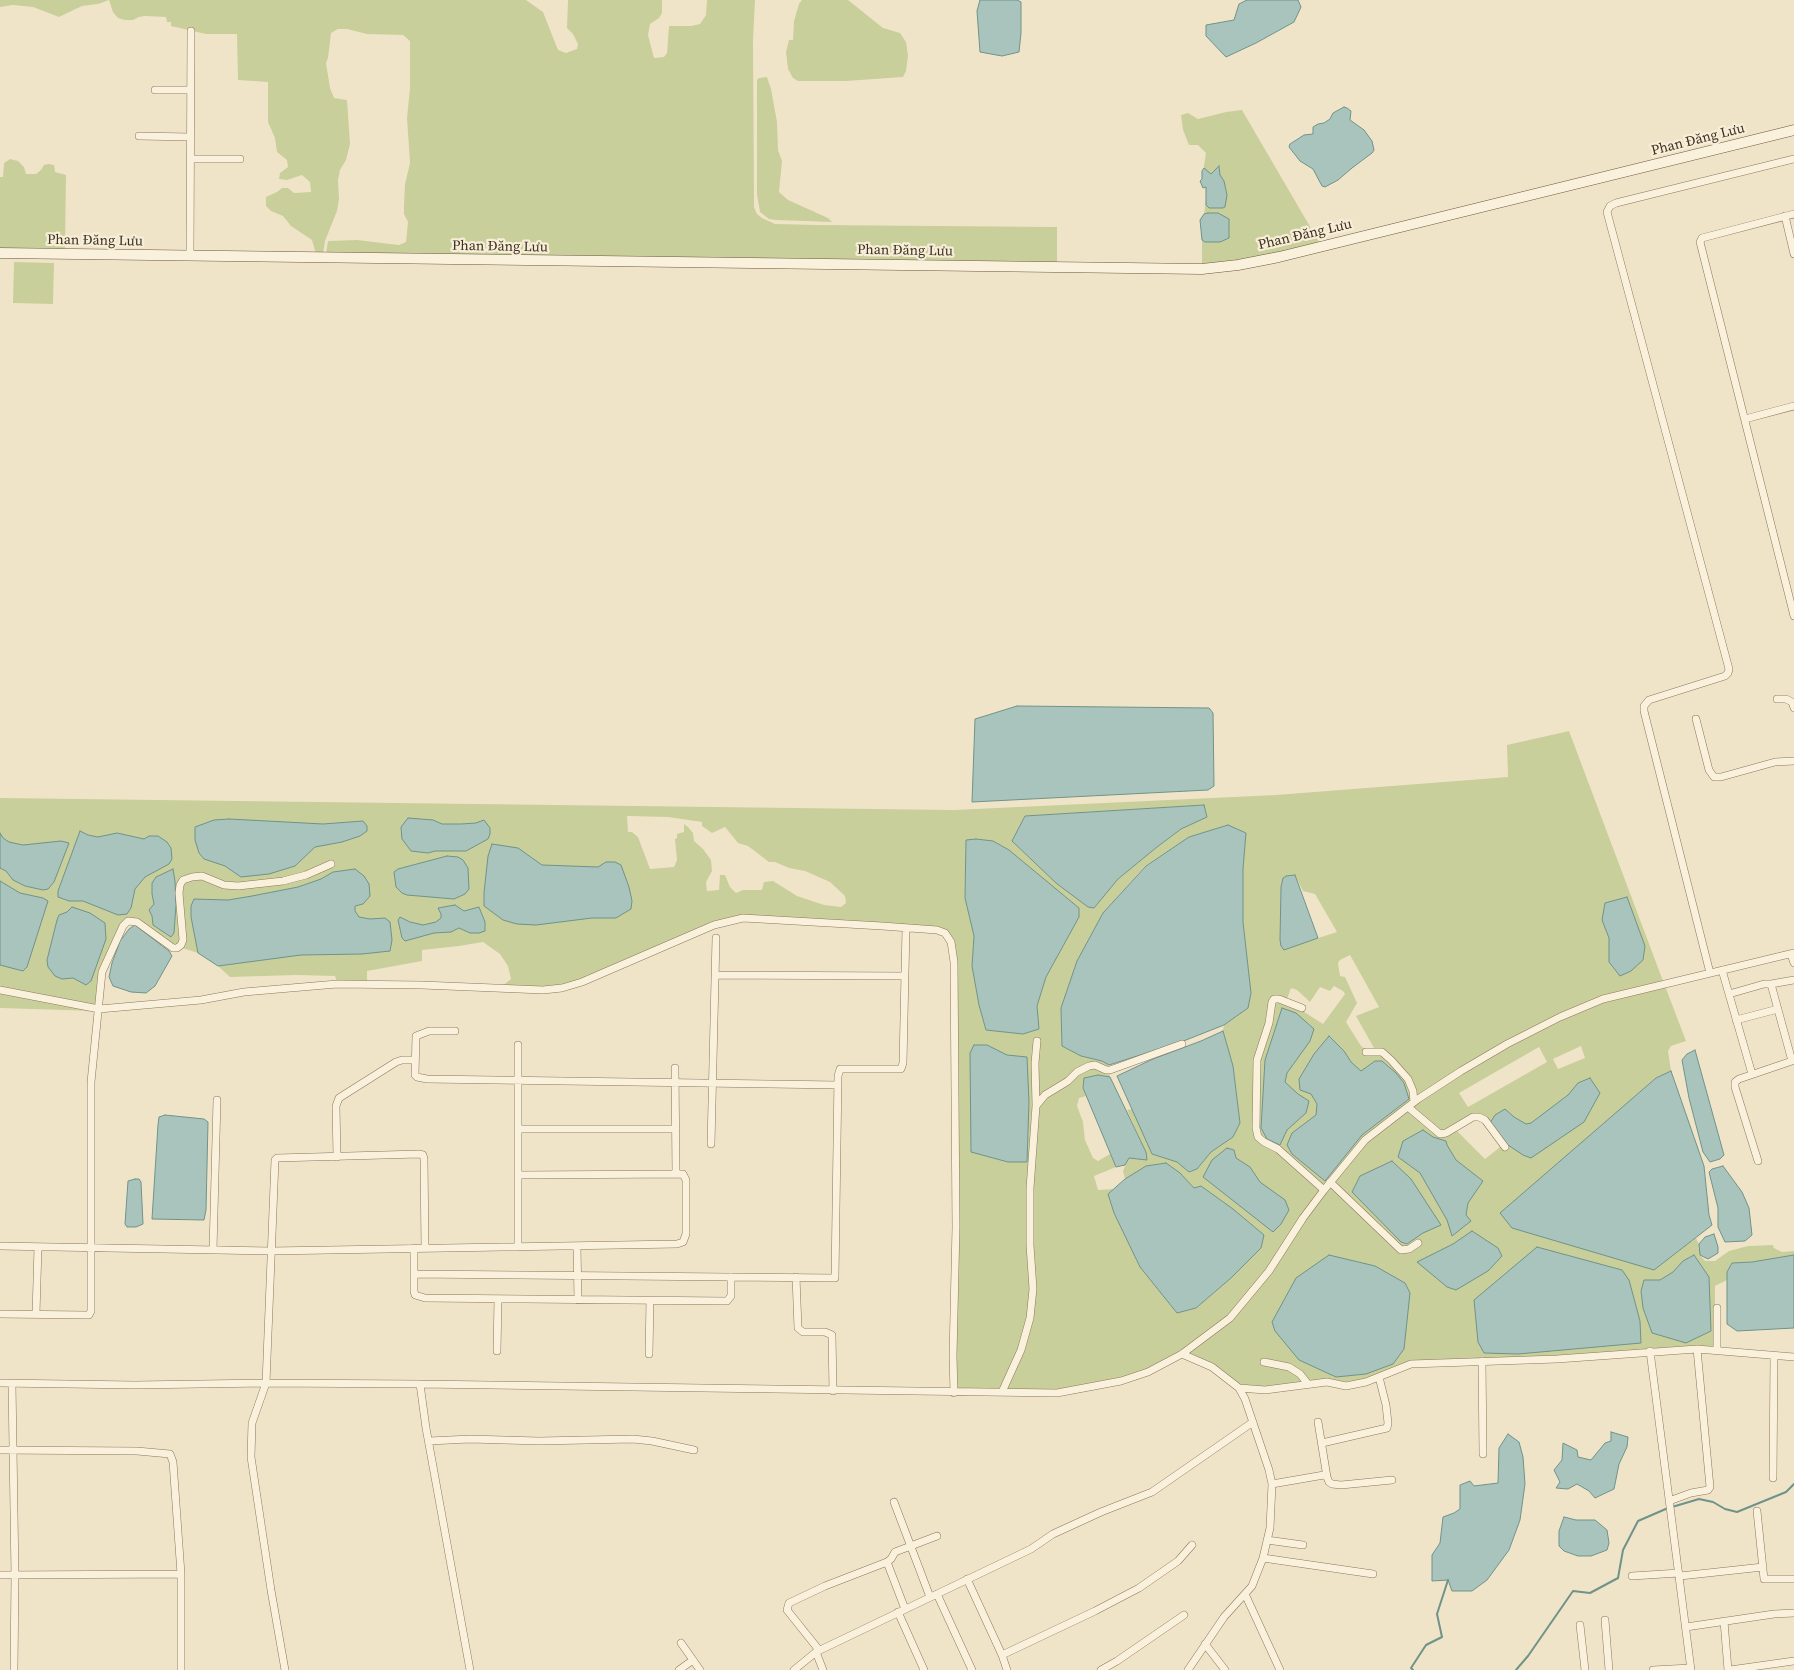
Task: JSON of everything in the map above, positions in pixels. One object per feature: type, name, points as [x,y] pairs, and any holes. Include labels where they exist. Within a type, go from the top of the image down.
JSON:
[{"type":"street","points":[[190,256],[191,31]]},
{"type":"street","points":[[155,90],[191,90]]},
{"type":"street","name":"Phan Đăng Lưu","points":[[0,253],[1202,269],[1279,257],[1794,130]]},
{"type":"street","points":[[139,136],[190,137]]},
{"type":"street","points":[[190,159],[240,159]]},
{"type":"street","points":[[1710,973],[1644,706],[1649,700],[1725,676],[1728,674],[1728,669],[1607,212],[1610,206],[1616,203],[1794,159]]},
{"type":"street","points":[[1794,214],[1700,240],[1792,596],[1794,616]]},
{"type":"street","points":[[1785,216],[1794,254]]},
{"type":"street","points":[[1745,419],[1794,406]]},
{"type":"street","points":[[1778,700],[1786,699],[1792,702],[1794,708]]},
{"type":"street","points":[[1696,719],[1709,770],[1714,777],[1721,777],[1775,762],[1794,761]]},
{"type":"street","points":[[0,1314],[89,1315],[91,1082],[102,972],[123,926],[128,922],[137,922],[173,948],[177,948],[183,940],[180,885],[183,880],[202,876],[224,885],[238,886],[291,879],[306,875],[331,864]]},
{"type":"street","points":[[0,990],[99,1009],[201,1000],[261,990],[337,984],[543,990],[562,988],[582,982],[714,925],[743,918],[937,930],[945,933],[951,942],[954,962],[956,1227],[954,1393]]},
{"type":"street","points":[[414,1274],[835,1278],[838,1085],[840,1069],[901,1070],[906,928]]},
{"type":"street","points":[[711,1144],[716,938]]},
{"type":"street","points":[[0,1383],[135,1385],[266,1383],[420,1384],[1057,1393],[1121,1381],[1148,1372],[1182,1354],[1219,1328],[1251,1295],[1303,1218],[1365,1140],[1411,1104],[1461,1071],[1507,1044],[1560,1017],[1603,999],[1793,953],[1794,963]]},
{"type":"street","points":[[1722,970],[1752,1074]]},
{"type":"street","points":[[715,975],[905,976]]},
{"type":"street","points":[[1729,994],[1764,984],[1794,980]]},
{"type":"street","points":[[1758,1161],[1735,1082],[1752,1074],[1792,1061],[1792,1049],[1771,984]]},
{"type":"street","points":[[1302,1008],[1279,999],[1274,999],[1272,1002],[1269,1023],[1257,1060],[1256,1128],[1258,1137],[1278,1149],[1324,1190]]},
{"type":"street","points":[[1736,1020],[1778,1009]]},
{"type":"street","points":[[455,1031],[429,1031],[416,1036],[415,1060],[418,1078],[838,1085]]},
{"type":"street","points":[[1002,1392],[1021,1350],[1030,1318],[1033,1289],[1030,1245],[1030,1188],[1036,1106],[1035,1063],[1037,1041]]},
{"type":"street","points":[[1036,1106],[1045,1095],[1068,1081],[1077,1072],[1090,1066],[1095,1065],[1110,1070],[1182,1044]]},
{"type":"street","points":[[518,1045],[518,1247]]},
{"type":"street","points":[[1366,1052],[1382,1052],[1408,1079],[1413,1092],[1411,1104]]},
{"type":"street","points":[[337,1156],[336,1106],[339,1098],[396,1062],[415,1060]]},
{"type":"street","points":[[675,1068],[676,1174]]},
{"type":"street","points":[[214,1250],[217,1100]]},
{"type":"street","points":[[1411,1104],[1440,1134],[1446,1133],[1473,1117],[1479,1117],[1485,1120],[1505,1147]]},
{"type":"street","points":[[518,1130],[676,1130]]},
{"type":"street","points":[[285,1670],[251,1457],[252,1423],[266,1383],[274,1160],[277,1158],[423,1155],[425,1248]]},
{"type":"street","points":[[0,1246],[271,1251],[677,1244],[683,1242],[686,1234],[686,1180],[683,1174],[518,1175]]},
{"type":"street","points":[[1330,1182],[1401,1250],[1409,1249],[1418,1243]]},
{"type":"street","points":[[577,1246],[578,1300]]},
{"type":"street","points":[[36,1314],[38,1247]]},
{"type":"street","points":[[414,1248],[414,1290],[415,1295],[419,1297],[727,1301],[731,1296],[731,1277]]},
{"type":"street","points":[[796,1277],[798,1328],[803,1332],[825,1332],[832,1335],[833,1391]]},
{"type":"street","points":[[498,1299],[498,1351]]},
{"type":"street","points":[[649,1354],[650,1300]]},
{"type":"street","points":[[1717,1308],[1717,1350]]},
{"type":"street","points":[[1669,1501],[1710,1488],[1697,1350]]},
{"type":"street","points":[[1239,1388],[1265,1390],[1327,1382],[1346,1386],[1366,1382],[1411,1364],[1557,1359],[1650,1351],[1717,1350],[1794,1358]]},
{"type":"street","points":[[1650,1351],[1691,1669],[1653,1670]]},
{"type":"street","points":[[1182,1354],[1212,1367],[1239,1388],[1246,1399],[1272,1484],[1270,1528],[1263,1558],[1252,1586],[1224,1617],[1188,1670]]},
{"type":"street","points":[[1774,1356],[1774,1478]]},
{"type":"street","points":[[1482,1361],[1483,1454]]},
{"type":"street","points":[[1264,1362],[1290,1367],[1300,1374],[1308,1384]]},
{"type":"street","points":[[1322,1443],[1387,1428],[1386,1405],[1379,1377]]},
{"type":"street","points":[[12,1384],[15,1576],[14,1670]]},
{"type":"street","points":[[420,1384],[470,1670]]},
{"type":"street","points":[[794,1670],[817,1651],[1031,1549],[1053,1534],[1101,1512],[1152,1492],[1253,1422]]},
{"type":"street","points":[[1318,1422],[1329,1482],[1341,1485],[1392,1480]]},
{"type":"street","points":[[429,1441],[470,1439],[539,1441],[632,1439],[652,1441],[694,1450]]},
{"type":"street","points":[[0,1450],[137,1451],[170,1454],[173,1462],[180,1574],[181,1670]]},
{"type":"street","points":[[1272,1484],[1324,1475],[1327,1477]]},
{"type":"street","points":[[894,1502],[910,1546],[972,1670]]},
{"type":"street","points":[[1758,1511],[1764,1579],[1794,1578]]},
{"type":"street","points":[[823,1670],[817,1651],[787,1610],[790,1603],[825,1586],[887,1562],[895,1552],[937,1536]]},
{"type":"street","points":[[1267,1540],[1303,1546]]},
{"type":"street","points":[[1002,1655],[1139,1588],[1178,1562],[1192,1545]]},
{"type":"street","points":[[1263,1558],[1373,1574]]},
{"type":"street","points":[[887,1562],[901,1610],[924,1670]]},
{"type":"street","points":[[1632,1576],[1763,1567]]},
{"type":"street","points":[[0,1576],[180,1574]]},
{"type":"street","points":[[967,1579],[1007,1670]]},
{"type":"street","points":[[1245,1594],[1280,1670]]},
{"type":"street","points":[[1686,1627],[1774,1614],[1794,1613]]},
{"type":"street","points":[[1101,1670],[1184,1615]]},
{"type":"street","points":[[1605,1620],[1609,1670]]},
{"type":"street","points":[[1724,1621],[1729,1670],[1794,1661]]},
{"type":"street","points":[[1580,1625],[1585,1670]]},
{"type":"street","points":[[680,1643],[700,1670]]},
{"type":"street","points":[[1205,1644],[1225,1670]]},
{"type":"street","points":[[679,1670],[693,1660]]},
{"type":"green space","points":[[0,0],[109,0],[98,4],[82,6],[59,17],[33,7],[13,5],[0,7]]},
{"type":"green space","points":[[109,0],[526,0],[543,12],[558,50],[566,53],[577,49],[578,44],[573,34],[567,28],[568,0],[662,0],[662,13],[659,18],[650,24],[648,35],[654,58],[664,57],[667,53],[669,26],[700,24],[706,15],[707,0],[755,0],[753,41],[754,207],[757,214],[775,224],[1057,227],[1057,263],[326,254],[328,241],[357,240],[399,245],[406,242],[408,222],[404,214],[404,206],[405,184],[410,163],[407,118],[410,88],[410,41],[403,35],[367,34],[347,29],[338,29],[331,33],[326,63],[330,88],[334,98],[347,100],[350,144],[338,180],[339,199],[337,211],[325,241],[323,254],[316,254],[312,240],[291,226],[283,216],[271,211],[266,206],[266,197],[282,188],[288,188],[294,193],[311,192],[310,182],[302,175],[287,180],[279,179],[280,173],[288,167],[287,160],[277,152],[275,138],[268,122],[268,82],[238,80],[237,34],[206,34],[171,26],[171,22],[167,22],[166,17],[145,16],[133,20],[125,20],[118,18],[113,12]]},
{"type":"green space","points":[[802,0],[848,0],[883,28],[900,33],[906,42],[908,56],[906,71],[903,77],[846,81],[798,81],[793,78],[788,69],[786,52],[789,40],[793,40],[794,21]]},
{"type":"green space","points":[[767,77],[777,122],[778,150],[782,161],[779,192],[788,200],[828,218],[832,222],[776,220],[769,219],[760,212],[757,195],[757,80]]},
{"type":"green space","points":[[1242,110],[1319,242],[1237,261],[1202,265],[1200,220],[1204,214],[1207,191],[1206,187],[1203,188],[1200,181],[1202,179],[1206,153],[1198,145],[1189,145],[1183,130],[1181,115],[1188,113],[1198,119]]},
{"type":"green space","points":[[10,159],[18,161],[24,167],[26,174],[36,174],[44,165],[48,164],[54,165],[55,172],[66,175],[65,250],[0,249],[0,177],[3,177],[4,163]]},
{"type":"green space","points":[[14,262],[54,263],[53,304],[13,303]]},
{"type":"green space","points":[[1569,731],[1663,981],[1602,997],[1559,1015],[1459,1069],[1416,1097],[1363,1139],[1324,1186],[1279,1147],[1260,1136],[1259,1067],[1275,1002],[1301,1010],[1323,1024],[1345,994],[1334,986],[1330,991],[1320,987],[1310,1002],[1297,990],[1291,988],[1287,999],[1273,997],[1270,1002],[1254,1067],[1253,1128],[1256,1138],[1262,1144],[1277,1152],[1320,1190],[1257,1284],[1228,1317],[1181,1352],[1146,1370],[1121,1379],[1087,1386],[1057,1390],[957,1390],[957,962],[954,941],[947,931],[937,928],[743,916],[714,922],[580,980],[543,988],[501,987],[511,979],[508,966],[500,954],[483,942],[422,950],[422,961],[367,971],[367,982],[337,982],[335,976],[230,977],[218,966],[198,953],[173,945],[138,920],[127,919],[121,924],[114,937],[100,971],[96,1011],[0,1008],[0,798],[954,810],[1276,795],[1508,777],[1507,745]],"holes":[[[1204,805],[1207,817],[1181,829],[1157,847],[1118,879],[1094,908],[1088,907],[1056,883],[1012,841],[1025,816]],[[627,816],[668,817],[702,822],[702,826],[712,833],[725,827],[738,843],[748,846],[769,862],[805,871],[830,882],[845,896],[846,903],[841,907],[824,905],[797,896],[773,881],[764,882],[762,890],[743,890],[736,893],[730,887],[725,875],[720,875],[719,890],[707,891],[706,882],[712,871],[711,860],[694,841],[693,833],[688,827],[684,824],[684,832],[677,834],[675,839],[677,860],[674,867],[650,869],[638,837],[632,832],[628,832]],[[1228,825],[1246,833],[1243,869],[1243,922],[1251,993],[1248,1008],[1224,1025],[1223,1031],[1233,1066],[1240,1123],[1233,1137],[1211,1152],[1197,1169],[1189,1172],[1177,1162],[1152,1154],[1132,1109],[1127,1110],[1146,1152],[1147,1159],[1128,1158],[1123,1171],[1125,1179],[1146,1166],[1166,1163],[1180,1173],[1194,1188],[1201,1186],[1264,1235],[1261,1248],[1231,1278],[1196,1308],[1177,1313],[1140,1267],[1114,1213],[1108,1194],[1114,1189],[1098,1190],[1094,1176],[1116,1167],[1110,1154],[1098,1161],[1093,1158],[1085,1140],[1083,1122],[1077,1106],[1079,1098],[1086,1096],[1083,1088],[1084,1079],[1098,1075],[1110,1077],[1109,1065],[1102,1061],[1081,1056],[1062,1046],[1061,1008],[1077,961],[1103,913],[1145,866],[1189,837]],[[976,839],[993,841],[1009,850],[1079,908],[1079,917],[1046,977],[1037,1006],[1039,1029],[1023,1034],[986,1030],[972,966],[974,936],[965,898],[966,840]],[[1295,875],[1303,891],[1315,894],[1337,932],[1284,949],[1281,946],[1280,940],[1281,887],[1283,878]],[[1350,955],[1379,1007],[1356,1016],[1374,1048],[1365,1049],[1361,1046],[1346,1022],[1357,1003],[1345,977],[1340,976],[1338,963]],[[1037,1038],[1040,1041],[1037,1062],[1038,1098],[1035,1162],[1031,1162],[1032,1063],[1035,1040]]]},
{"type":"green space","points":[[1665,986],[1686,1041],[1671,1046],[1668,1051],[1671,1071],[1656,1078],[1582,1143],[1654,1269],[1696,1238],[1699,1244],[1700,1255],[1705,1261],[1715,1261],[1729,1251],[1748,1246],[1773,1245],[1774,1248],[1782,1252],[1794,1251],[1794,1255],[1787,1257],[1732,1263],[1727,1272],[1727,1280],[1715,1286],[1715,1347],[1650,1349],[1557,1356],[1410,1361],[1365,1380],[1265,1388],[1240,1386],[1187,1354],[1232,1320],[1271,1272],[1305,1219],[1366,1142],[1408,1110],[1439,1136],[1456,1130],[1485,1159],[1505,1143],[1480,1114],[1440,1131],[1412,1107],[1463,1072],[1511,1045],[1604,1001]],"holes":[[[1581,1046],[1585,1058],[1558,1069],[1553,1059]],[[1539,1047],[1547,1062],[1468,1107],[1459,1093]]]},
{"type":"water","points":[[980,0],[1017,0],[1021,2],[1019,52],[1002,56],[980,52],[977,11]]},
{"type":"water","points":[[1247,0],[1298,0],[1301,7],[1294,22],[1226,57],[1206,36],[1206,25],[1234,20],[1239,4]]},
{"type":"water","points":[[1344,107],[1351,111],[1350,120],[1364,130],[1372,141],[1374,150],[1338,180],[1325,187],[1322,186],[1313,169],[1300,161],[1289,147],[1290,144],[1304,135],[1313,134],[1313,127],[1324,123],[1330,119],[1333,113]]},
{"type":"water","points":[[1219,166],[1227,195],[1225,207],[1209,208],[1206,205],[1206,187],[1203,188],[1200,181],[1202,179],[1202,171],[1204,168],[1211,174]]},
{"type":"water","points":[[1218,213],[1229,219],[1229,238],[1220,242],[1205,242],[1202,240],[1200,220],[1204,214]]},
{"type":"water","points":[[1017,706],[1209,708],[1213,713],[1214,786],[1208,790],[972,802],[975,719]]},
{"type":"water","points":[[1204,805],[1207,817],[1181,829],[1157,847],[1118,879],[1094,908],[1088,907],[1056,883],[1012,841],[1025,816]]},
{"type":"water","points":[[408,818],[433,820],[442,824],[476,823],[484,820],[490,828],[490,834],[488,839],[466,851],[435,851],[428,853],[411,851],[402,839],[401,827]]},
{"type":"water","points":[[229,819],[323,824],[363,821],[367,826],[367,831],[360,836],[342,842],[315,847],[295,866],[269,874],[241,877],[225,866],[204,859],[199,853],[195,840],[195,827],[214,820]]},
{"type":"water","points":[[1228,825],[1246,833],[1243,869],[1243,922],[1251,993],[1248,1008],[1224,1025],[1181,1042],[1109,1065],[1102,1061],[1081,1056],[1062,1046],[1061,1008],[1077,961],[1103,913],[1146,866],[1189,837]]},
{"type":"water","points":[[80,831],[98,837],[117,833],[144,839],[149,836],[158,836],[167,842],[171,848],[172,859],[169,864],[145,877],[135,889],[131,908],[127,914],[118,915],[83,901],[69,901],[58,897],[58,891]]},
{"type":"water","points":[[0,833],[9,842],[23,845],[61,841],[69,843],[54,882],[48,889],[43,890],[25,886],[13,880],[6,871],[0,868]]},
{"type":"water","points":[[966,840],[993,841],[1009,850],[1079,908],[1079,917],[1046,977],[1037,1006],[1039,1029],[1023,1034],[986,1030],[979,1005],[972,966],[974,936],[965,898]]},
{"type":"water","points":[[492,844],[518,848],[542,865],[598,867],[606,862],[615,862],[621,865],[629,887],[632,901],[631,909],[616,918],[592,918],[536,925],[517,924],[503,920],[484,906],[488,856]]},
{"type":"water","points":[[447,856],[458,857],[463,860],[468,868],[469,889],[465,894],[454,899],[407,895],[396,887],[394,872],[398,869]]},
{"type":"water","points":[[173,869],[176,905],[174,933],[171,937],[153,925],[149,910],[154,904],[152,883],[156,877]]},
{"type":"water","points":[[355,869],[364,876],[369,884],[370,896],[363,904],[355,906],[355,911],[359,917],[370,919],[385,918],[390,922],[392,940],[390,951],[362,954],[301,955],[218,966],[198,953],[191,917],[191,906],[194,899],[228,900],[252,896],[298,887],[321,879],[333,872]]},
{"type":"water","points":[[1295,875],[1318,938],[1284,950],[1280,940],[1281,887],[1283,878]]},
{"type":"water","points":[[0,881],[20,893],[43,898],[48,901],[27,967],[23,971],[0,965]]},
{"type":"water","points":[[1627,897],[1645,946],[1643,960],[1631,971],[1620,976],[1609,962],[1609,938],[1602,920],[1605,903]]},
{"type":"water","points":[[455,905],[464,911],[479,907],[485,922],[485,931],[470,933],[459,928],[451,932],[434,933],[405,941],[402,938],[398,920],[400,917],[423,925],[436,922],[441,918],[438,908]]},
{"type":"water","points":[[72,907],[90,913],[105,923],[106,939],[91,981],[86,985],[73,978],[62,979],[55,976],[48,967],[47,960],[59,915],[67,912]]},
{"type":"water","points":[[135,925],[169,951],[172,956],[155,986],[146,993],[131,992],[113,986],[109,977],[120,941],[129,929]]},
{"type":"water","points":[[1282,1008],[1296,1013],[1314,1029],[1310,1041],[1287,1073],[1285,1082],[1309,1101],[1306,1113],[1287,1130],[1280,1145],[1267,1139],[1261,1128],[1265,1060]]},
{"type":"water","points":[[1223,1031],[1233,1066],[1240,1123],[1233,1137],[1211,1152],[1197,1169],[1189,1172],[1177,1162],[1152,1154],[1117,1076],[1153,1059]]},
{"type":"water","points":[[1329,1036],[1361,1071],[1375,1061],[1382,1061],[1404,1083],[1409,1099],[1362,1135],[1325,1181],[1292,1154],[1287,1145],[1292,1133],[1316,1115],[1317,1104],[1311,1094],[1300,1090],[1299,1079],[1314,1054]]},
{"type":"water","points":[[974,1045],[987,1045],[1007,1055],[1027,1057],[1029,1102],[1027,1162],[1008,1162],[971,1152],[970,1053]]},
{"type":"water","points":[[1695,1050],[1724,1155],[1720,1159],[1710,1162],[1703,1152],[1689,1098],[1682,1060],[1687,1054]]},
{"type":"water","points":[[1671,1071],[1704,1166],[1709,1215],[1712,1225],[1654,1270],[1512,1228],[1500,1213],[1656,1078]]},
{"type":"water","points":[[1098,1075],[1110,1077],[1146,1152],[1147,1160],[1129,1158],[1125,1165],[1116,1167],[1083,1088],[1084,1078]]},
{"type":"water","points":[[1590,1078],[1600,1093],[1584,1122],[1531,1158],[1505,1143],[1490,1123],[1495,1115],[1505,1109],[1526,1124],[1531,1123],[1568,1095],[1578,1083]]},
{"type":"water","points":[[165,1115],[204,1119],[208,1122],[206,1210],[204,1220],[152,1219],[159,1117]]},
{"type":"water","points":[[1423,1130],[1433,1137],[1446,1141],[1456,1160],[1483,1181],[1468,1203],[1466,1215],[1471,1221],[1452,1236],[1447,1220],[1420,1173],[1398,1157],[1403,1141]]},
{"type":"water","points":[[1227,1148],[1234,1150],[1236,1158],[1250,1167],[1260,1182],[1285,1200],[1289,1210],[1281,1224],[1273,1232],[1203,1177],[1212,1160]]},
{"type":"water","points":[[1392,1161],[1411,1179],[1441,1225],[1423,1233],[1407,1244],[1401,1242],[1352,1192],[1360,1176]]},
{"type":"water","points":[[1166,1163],[1180,1173],[1194,1188],[1201,1186],[1264,1235],[1261,1248],[1231,1278],[1196,1308],[1177,1313],[1140,1267],[1114,1213],[1108,1194],[1125,1179],[1146,1166]]},
{"type":"water","points":[[1723,1166],[1742,1192],[1749,1208],[1752,1235],[1745,1241],[1725,1242],[1718,1227],[1718,1208],[1709,1172],[1712,1169]]},
{"type":"water","points":[[139,1179],[141,1182],[143,1224],[136,1227],[127,1227],[125,1224],[128,1181]]},
{"type":"water","points":[[1472,1231],[1498,1248],[1502,1256],[1488,1271],[1456,1290],[1447,1287],[1417,1262],[1453,1244]]},
{"type":"water","points":[[1714,1234],[1718,1253],[1708,1259],[1700,1255],[1699,1244],[1705,1237]]},
{"type":"water","points":[[1537,1247],[1622,1270],[1629,1280],[1640,1321],[1641,1343],[1518,1354],[1484,1353],[1478,1342],[1474,1300]]},
{"type":"water","points":[[1329,1255],[1375,1266],[1405,1283],[1410,1293],[1404,1349],[1393,1364],[1366,1374],[1336,1377],[1299,1360],[1275,1331],[1272,1322],[1296,1278]]},
{"type":"water","points":[[1694,1255],[1709,1277],[1711,1331],[1686,1343],[1652,1333],[1643,1308],[1641,1291],[1644,1280],[1660,1280],[1673,1272],[1683,1261]]},
{"type":"water","points":[[1794,1255],[1794,1328],[1737,1331],[1727,1324],[1727,1272],[1732,1263],[1752,1262]]},
{"type":"water","points":[[1611,1432],[1628,1437],[1627,1447],[1619,1464],[1614,1489],[1595,1498],[1589,1491],[1577,1484],[1568,1489],[1556,1488],[1560,1482],[1554,1470],[1562,1460],[1563,1443],[1577,1450],[1578,1457],[1591,1460],[1605,1443],[1611,1441]]},
{"type":"water","points":[[1508,1434],[1519,1442],[1523,1457],[1525,1484],[1520,1520],[1509,1550],[1487,1580],[1472,1591],[1452,1591],[1448,1580],[1432,1581],[1432,1555],[1440,1543],[1443,1517],[1460,1509],[1460,1485],[1470,1481],[1474,1486],[1498,1483],[1499,1448]]},
{"type":"water","points":[[1564,1517],[1576,1520],[1595,1520],[1607,1530],[1609,1543],[1607,1550],[1591,1556],[1578,1556],[1564,1551],[1559,1546],[1559,1531]]},
{"type":"waterway","points":[[1672,1507],[1699,1499],[1713,1502],[1725,1509],[1737,1512],[1786,1492],[1794,1484]]},
{"type":"waterway","points":[[1516,1670],[1528,1656],[1573,1591],[1590,1593],[1618,1578],[1623,1550],[1638,1521],[1668,1508]]},
{"type":"waterway","points":[[1413,1670],[1411,1668],[1426,1645],[1442,1637],[1437,1614],[1448,1580]]}]
